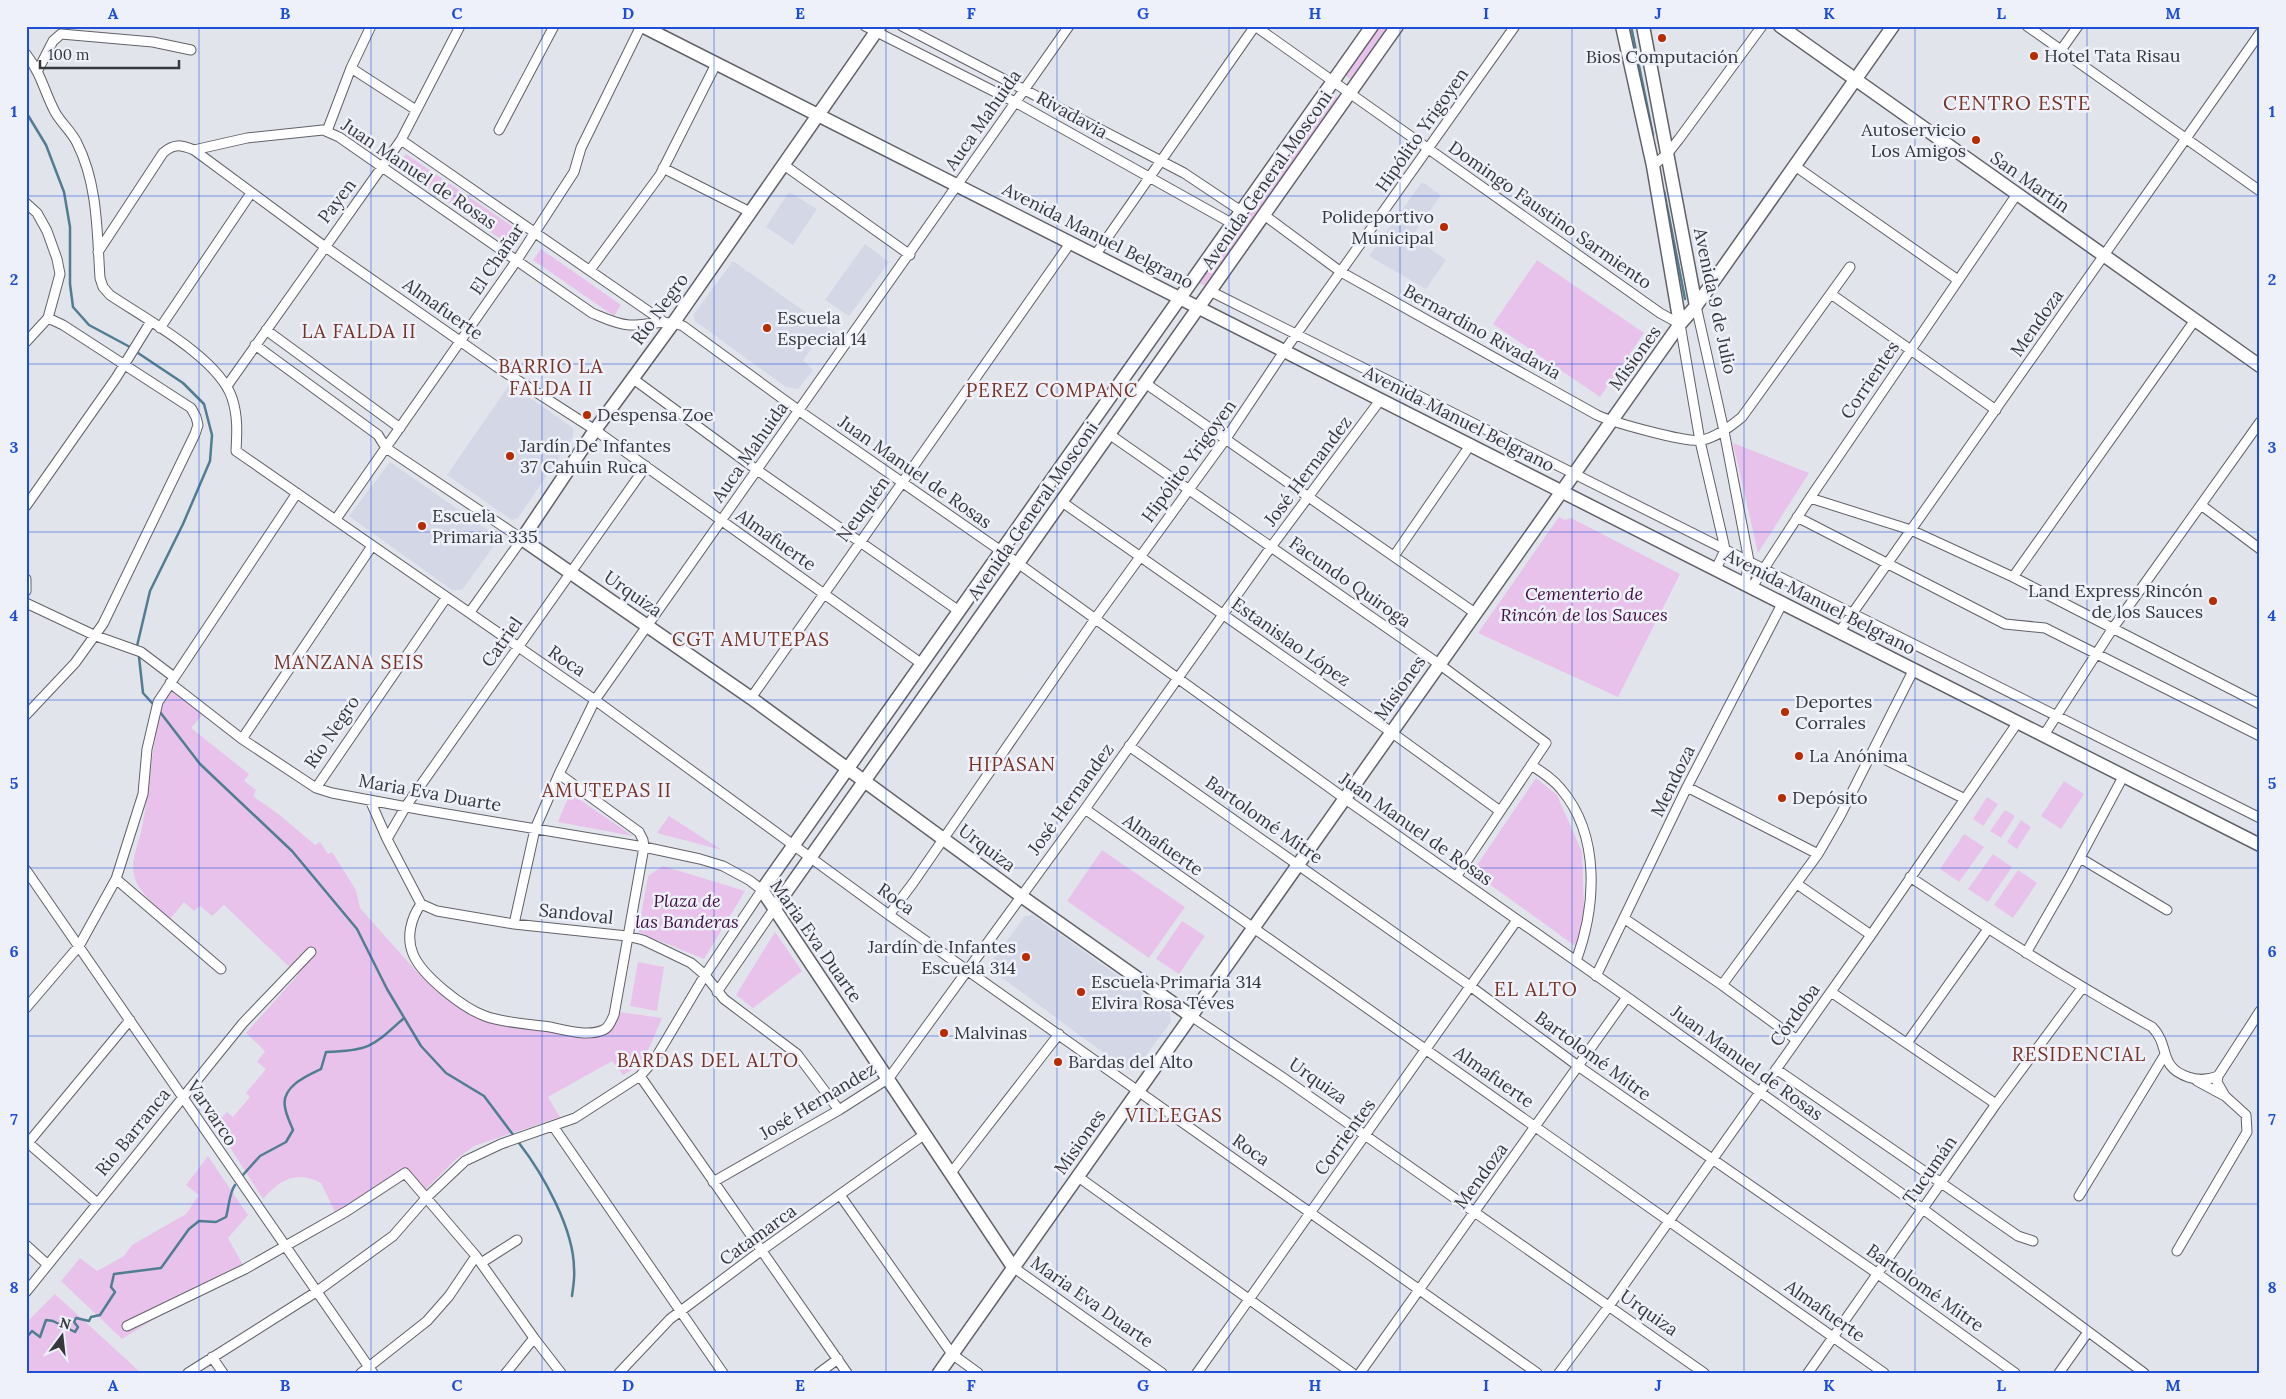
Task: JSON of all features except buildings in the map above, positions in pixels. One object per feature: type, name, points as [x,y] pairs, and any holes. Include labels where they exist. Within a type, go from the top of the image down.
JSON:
[{"type":"street","points":[[327,131],[351,68],[371,26]]},
{"type":"street","name":"Payen","points":[[227,386],[324,246],[401,140],[460,26]]},
{"type":"street","points":[[499,130],[554,26]]},
{"type":"street","name":"Avenida Manuel Belgrano","points":[[641,26],[958,184],[2260,845]]},
{"type":"street","name":"El Chañar","points":[[336,519],[517,260],[574,172],[581,148],[641,26]]},
{"type":"street","name":"Rivadavia","points":[[902,26],[1184,172],[1242,211]]},
{"type":"street","name":"Auca Mahuida","points":[[514,924],[536,829],[558,774],[595,700],[1070,26]]},
{"type":"street","points":[[1096,254],[1255,26]]},
{"type":"street","name":"Domingo Faustino Sarmiento","points":[[1255,26],[1660,313],[1680,324]]},
{"type":"street","name":"Avenida General Mosconi","points":[[188,1373],[316,1292],[392,1236],[427,1197],[465,1162],[501,1144],[575,1118],[640,1076],[655,1059],[705,976],[793,845],[1372,26]]},
{"type":"street","name":"Avenida General Mosconi","points":[[717,992],[1397,26]]},
{"type":"street","name":"Hipólito Yrigoyen","points":[[889,915],[1095,619],[1225,440],[1285,350],[1515,26]]},
{"type":"street","name":"Avenida 9 de Julio","points":[[1622,26],[1652,166],[1700,441],[1725,550]]},
{"type":"street","name":"Avenida 9 de Julio","points":[[1643,26],[1696,306],[1724,431],[1749,561],[1748,585]]},
{"type":"street","points":[[1652,166],[1668,153],[1762,26]]},
{"type":"street","name":"San Martín","points":[[1780,26],[2260,366]]},
{"type":"street","name":"Misiones","points":[[939,1373],[1573,474],[1680,324],[1696,306],[1893,26]]},
{"type":"street","points":[[2027,26],[2260,191]]},
{"type":"street","points":[[2061,50],[2078,26]]},
{"type":"street","name":"Rivadavia","points":[[873,28],[1015,102],[1150,176],[1232,224]]},
{"type":"street","name":"Río Negro","points":[[470,612],[522,539],[669,322],[784,165],[873,28]]},
{"type":"street","name":"Mendoza","points":[[1840,631],[2260,33]]},
{"type":"street","points":[[38,70],[53,41],[61,34],[153,42],[191,50]]},
{"type":"street","points":[[26,54],[38,70],[55,113],[76,141],[87,165],[95,207],[100,278],[103,287],[110,295],[193,351],[214,370],[227,386]]},
{"type":"street","points":[[590,270],[663,168],[716,64]]},
{"type":"street","points":[[351,68],[416,110]]},
{"type":"street","name":"Juan Manuel de Rosas","points":[[194,150],[247,138],[327,131],[339,137],[592,313],[608,320],[628,325],[669,322]]},
{"type":"street","name":"Juan Manuel de Rosas","points":[[401,140],[590,270],[669,322],[683,326],[798,410],[1018,563],[1344,798],[1627,997],[1923,1209],[2144,1373]]},
{"type":"street","points":[[98,252],[163,153],[171,146],[180,145],[194,150]]},
{"type":"street","name":"Almafuerte","points":[[194,150],[324,246],[460,341],[595,430],[922,664]]},
{"type":"street","points":[[784,165],[910,255]]},
{"type":"street","points":[[1794,166],[1958,280]]},
{"type":"street","points":[[663,168],[750,212]]},
{"type":"street","points":[[160,328],[251,193]]},
{"type":"street","name":"Corrientes","points":[[1748,585],[1764,567],[2017,194]]},
{"type":"street","points":[[26,203],[37,213],[57,259],[60,274],[48,318],[27,338]]},
{"type":"street","name":"Bernardino Rivadavia","points":[[1264,215],[1341,272],[1611,421],[1637,429],[1700,441]]},
{"type":"street","name":"Neuquén","points":[[751,698],[1071,242]]},
{"type":"street","points":[[1700,441],[1724,431],[1742,416],[1850,267]]},
{"type":"street","points":[[1210,291],[1725,550],[1764,567],[2260,818]]},
{"type":"street","points":[[1830,294],[1996,410]]},
{"type":"street","points":[[26,715],[75,662],[96,636],[183,462],[198,425],[191,408],[63,325],[48,318]]},
{"type":"street","points":[[2013,577],[2195,320]]},
{"type":"street","points":[[26,506],[116,378],[123,363],[150,322]]},
{"type":"street","points":[[266,330],[400,428]]},
{"type":"street","name":"Urquiza","points":[[255,345],[378,435],[386,448],[522,539],[751,698],[1022,896],[1191,1016],[1704,1373]]},
{"type":"street","points":[[632,378],[757,470],[958,612]]},
{"type":"street","points":[[1145,383],[1475,613]]},
{"type":"street","name":"Roca","points":[[227,386],[237,416],[236,451],[595,700],[889,915],[1538,1373]]},
{"type":"street","name":"José Hernandez","points":[[713,1182],[839,1110],[889,1078],[1085,809],[1272,547],[1382,399]]},
{"type":"street","points":[[2044,735],[2113,628],[2260,422]]},
{"type":"street","name":"Facundo Quiroga","points":[[1109,434],[1439,664],[1546,743],[1531,765]]},
{"type":"street","points":[[1394,556],[1471,444]]},
{"type":"street","name":"Catriel","points":[[387,839],[406,806],[646,466]]},
{"type":"street","points":[[26,1008],[80,946],[116,879],[143,794],[147,749],[158,702],[297,493]]},
{"type":"street","points":[[1810,498],[1911,530],[2013,577],[2260,704]]},
{"type":"street","name":"Estanislao López","points":[[1062,502],[1391,732],[1500,811]]},
{"type":"street","points":[[2201,504],[2260,549]]},
{"type":"street","points":[[1797,516],[2006,624],[2045,628],[2260,736]]},
{"type":"street","points":[[242,739],[372,546]]},
{"type":"street","points":[[1716,569],[1725,550]]},
{"type":"street","points":[[26,579],[26,591]]},
{"type":"street","name":"Río Negro","points":[[316,788],[446,598]]},
{"type":"street","name":"Mendoza","points":[[1596,976],[1687,787],[1783,602]]},
{"type":"street","name":"Maria Eva Duarte","points":[[26,603],[96,636],[141,652],[242,739],[316,788],[370,800],[644,847],[723,866],[749,880],[762,890],[889,1078],[1012,1267],[1162,1373]]},
{"type":"street","points":[[1722,985],[1818,854],[1840,816],[1914,669]]},
{"type":"street","name":"Córdoba","points":[[1559,1373],[1609,1306],[1759,1092],[1832,992],[2018,722]]},
{"type":"street","name":"Bartolomé Mitre","points":[[1129,746],[1470,986],[1578,1066],[1878,1274],[2016,1373]]},
{"type":"street","points":[[1872,752],[1965,799]]},
{"type":"street","points":[[1456,877],[1531,765],[1563,790],[1574,809],[1589,849],[1591,876],[1590,906],[1583,942],[1576,961]]},
{"type":"street","points":[[370,800],[387,839],[421,904],[413,914],[409,930],[413,954],[426,972],[447,992],[465,1005],[486,1016],[579,1032],[604,1030],[610,1025],[614,1015],[644,847],[643,840],[639,832],[558,774]]},
{"type":"street","points":[[2026,953],[2124,776]]},
{"type":"street","points":[[1687,787],[1818,854]]},
{"type":"street","name":"Almafuerte","points":[[1085,809],[1884,1373]]},
{"type":"street","points":[[2080,858],[2167,910]]},
{"type":"street","name":"Varvarco","points":[[27,872],[80,946],[368,1371]]},
{"type":"street","points":[[1910,877],[2082,988],[2152,1027],[2160,1034],[2164,1056],[2169,1066],[2177,1073],[2225,1096],[2246,1115],[2247,1132],[2177,1251]]},
{"type":"street","points":[[116,879],[222,969]]},
{"type":"street","points":[[1797,884],[1872,935]]},
{"type":"street","name":"Sandoval","points":[[421,904],[437,911],[514,924],[627,936],[643,940],[678,956],[691,963],[705,976],[717,992],[797,1054],[839,1110]]},
{"type":"street","points":[[1625,919],[1722,985],[1797,1040]]},
{"type":"street","name":"Corrientes","points":[[1197,1373],[1518,920]]},
{"type":"street","points":[[1907,1043],[1988,929]]},
{"type":"street","name":"Rio Barranca","points":[[26,1292],[243,1023],[311,952]]},
{"type":"street","name":"Tucumán","points":[[1808,1373],[1996,1104],[2082,988]]},
{"type":"street","points":[[1832,992],[1996,1104]]},
{"type":"street","name":"Mendoza","points":[[1360,1373],[1627,997]]},
{"type":"street","points":[[2225,1096],[2217,1082],[2218,1076],[2260,1010]]},
{"type":"street","points":[[97,1203],[27,1142],[130,1020]]},
{"type":"street","points":[[951,1173],[1059,1034]]},
{"type":"street","points":[[2079,1196],[2164,1056]]},
{"type":"street","points":[[1776,1069],[2018,1236],[2033,1241]]},
{"type":"street","points":[[640,1076],[847,1373]]},
{"type":"street","points":[[2195,1080],[2208,1080],[2218,1076]]},
{"type":"street","points":[[553,1126],[723,1373]]},
{"type":"street","name":"Catamarca","points":[[618,1373],[661,1327],[680,1312],[762,1250],[926,1134]]},
{"type":"street","points":[[127,1326],[245,1269],[347,1211],[405,1173],[479,1259],[561,1373]]},
{"type":"street","points":[[1077,1176],[1352,1373]]},
{"type":"street","points":[[840,1195],[952,1354],[978,1373]]},
{"type":"street","points":[[368,1371],[427,1321],[450,1296],[479,1259],[517,1240]]},
{"type":"street","points":[[26,1245],[48,1265]]},
{"type":"street","points":[[2059,1373],[2088,1332]]},
{"type":"street","points":[[506,1373],[534,1338]]},
{"type":"street","points":[[212,1358],[223,1373]]},
{"type":"street","points":[[819,1373],[838,1359]]},
{"type":"shaded area","points":[[1422,182],[1441,195],[1412,236],[1446,260],[1426,289],[1369,256]]},
{"type":"shaded area","points":[[789,192],[817,209],[793,245],[766,227]]},
{"type":"shaded area","points":[[865,244],[889,262],[849,316],[825,300]]},
{"type":"shaded area","name":"Escuela Especial 14","points":[[733,261],[838,335],[819,338],[803,360],[813,370],[798,389],[786,387],[695,321],[694,314]]},
{"type":"shaded area","name":"Jardín De Infantes 37 Cahuin Ruca","points":[[510,384],[573,428],[573,437],[518,518],[512,520],[447,475]]},
{"type":"shaded area","name":"Escuela Primaria 335","points":[[390,462],[495,535],[496,543],[462,590],[452,590],[349,516]]},
{"type":"shaded area","name":"Escuela Primaria 314 Elvira Rosa Téves","points":[[1033,915],[1170,1013],[1171,1022],[1135,1070],[1124,1068],[993,971],[990,964],[1025,916]]},
{"type":"green space","points":[[1378,26],[1393,26],[1354,82],[1344,74]]},
{"type":"green space","points":[[1332,93],[1341,100],[1210,286],[1199,284]]},
{"type":"green space","points":[[406,154],[522,233],[512,247],[397,166]]},
{"type":"green space","points":[[541,249],[621,305],[614,316],[533,260]]},
{"type":"green space","points":[[1537,260],[1644,333],[1600,397],[1493,324]]},
{"type":"green space","points":[[1733,443],[1809,473],[1758,553]]},
{"type":"green space","name":"Cementerio de Rincón de los Sauces","points":[[1559,517],[1565,520],[1571,518],[1680,574],[1618,697],[1478,633]]},
{"type":"green space","points":[[170,687],[203,714],[191,728],[249,774],[244,781],[256,790],[253,796],[281,816],[315,845],[320,842],[328,854],[332,852],[356,890],[360,908],[416,971],[452,1003],[478,1017],[591,1036],[619,1012],[662,1018],[643,1058],[631,1071],[623,1075],[612,1061],[548,1097],[560,1117],[474,1146],[455,1160],[425,1190],[409,1171],[403,1169],[335,1212],[321,1183],[304,1177],[296,1177],[282,1182],[263,1199],[215,1124],[227,1112],[233,1117],[250,1097],[246,1093],[266,1069],[257,1062],[265,1051],[246,1033],[298,975],[224,905],[212,916],[200,906],[194,911],[184,902],[170,919],[149,899],[136,882],[133,862],[142,828],[155,736]]},
{"type":"green space","points":[[1536,778],[1557,795],[1582,852],[1584,907],[1578,948],[1474,873],[1475,868]]},
{"type":"green space","points":[[2064,781],[2084,794],[2061,829],[2041,816]]},
{"type":"green space","points":[[570,793],[633,836],[558,822]]},
{"type":"green space","points":[[1987,797],[1998,804],[1983,826],[1973,819]]},
{"type":"green space","points":[[2005,810],[2015,816],[2001,838],[1990,831]]},
{"type":"green space","points":[[669,816],[722,850],[657,833]]},
{"type":"green space","points":[[2021,820],[2031,827],[2017,849],[2007,842]]},
{"type":"green space","points":[[1964,834],[1984,847],[1959,882],[1940,869]]},
{"type":"green space","points":[[1102,850],[1185,907],[1149,958],[1067,901]]},
{"type":"green space","points":[[1993,854],[2012,867],[1988,902],[1968,889]]},
{"type":"green space","name":"Plaza de las Banderas","points":[[663,866],[745,891],[704,959],[638,932],[648,876]]},
{"type":"green space","points":[[2018,870],[2037,883],[2013,918],[1994,905]]},
{"type":"green space","points":[[1182,921],[1205,936],[1179,974],[1156,959]]},
{"type":"green space","points":[[775,932],[802,971],[753,1008],[736,995]]},
{"type":"green space","points":[[638,962],[664,967],[657,1011],[630,1006]]},
{"type":"green space","points":[[208,1156],[248,1215],[228,1238],[243,1265],[122,1339],[61,1281],[80,1258],[97,1271],[124,1256],[132,1245],[186,1214],[199,1195],[186,1185]]},
{"type":"green space","points":[[55,1294],[141,1373],[26,1373],[26,1323]]},
{"type":"waterway","points":[[1631,26],[1653,135]]},
{"type":"waterway","points":[[26,112],[46,145],[64,192],[70,227],[70,284],[73,307],[89,325],[130,347]]},
{"type":"waterway","points":[[1664,191],[1685,299]]},
{"type":"waterway","points":[[137,646],[150,591],[183,524],[210,461],[212,435],[204,404],[183,383],[138,353]]},
{"type":"waterway","points":[[139,657],[143,693],[153,704]]},
{"type":"waterway","points":[[160,712],[200,764],[292,851],[357,929],[387,989],[421,1046],[446,1073],[484,1096],[514,1136]]},
{"type":"waterway","points":[[242,1176],[260,1156],[286,1142],[293,1130],[285,1107],[287,1094],[296,1083],[321,1069],[326,1052],[352,1050],[370,1045],[404,1018]]},
{"type":"waterway","points":[[519,1143],[547,1186],[556,1203],[569,1237],[573,1253],[574,1276],[572,1296]]},
{"type":"waterway","points":[[26,1338],[32,1331],[40,1337],[46,1320],[53,1321],[75,1332],[78,1327],[74,1322],[76,1318],[89,1321],[91,1317],[100,1315],[115,1292],[111,1287],[114,1274],[161,1268],[189,1229],[199,1221],[216,1222],[226,1217],[230,1196],[235,1185]]},
{"type":"place","name":"Bios Computación","points":[[1662,38]]},
{"type":"place","name":"Hotel Tata Risau","points":[[2034,56]]},
{"type":"place","name":"Autoservicio Los Amigos","points":[[1976,140]]},
{"type":"place","name":"Polideportivo Municipal","points":[[1444,227]]},
{"type":"place","name":"Escuela Especial 14","points":[[767,328]]},
{"type":"place","name":"Despensa Zoe","points":[[587,415]]},
{"type":"place","name":"Jardín De Infantes 37 Cahuin Ruca","points":[[510,456]]},
{"type":"place","name":"Escuela Primaria 335","points":[[422,526]]},
{"type":"place","name":"Land Express Rincón de los Sauces","points":[[2213,601]]},
{"type":"place","name":"Deportes Corrales","points":[[1785,712]]},
{"type":"place","name":"La Anónima","points":[[1799,756]]},
{"type":"place","name":"Depósito","points":[[1782,798]]},
{"type":"place","name":"Jardín de Infantes Escuela 314","points":[[1026,957]]},
{"type":"place","name":"Escuela Primaria 314 Elvira Rosa Téves","points":[[1081,992]]},
{"type":"place","name":"Malvinas","points":[[944,1033]]},
{"type":"place","name":"Bardas del Alto","points":[[1058,1062]]},
{"type":"district","name":"CENTRO ESTE","points":[[2017,103]]},
{"type":"district","name":"LA FALDA II","points":[[359,331]]},
{"type":"district","name":"BARRIO LA FALDA II","points":[[551,377]]},
{"type":"district","name":"PEREZ COMPANC","points":[[1052,390]]},
{"type":"district","name":"CGT AMUTEPAS","points":[[751,639]]},
{"type":"district","name":"MANZANA SEIS","points":[[349,662]]},
{"type":"district","name":"HIPASAN","points":[[1012,764]]},
{"type":"district","name":"AMUTEPAS II","points":[[607,790]]},
{"type":"district","name":"EL ALTO","points":[[1536,989]]},
{"type":"district","name":"RESIDENCIAL","points":[[2079,1054]]},
{"type":"district","name":"BARDAS DEL ALTO","points":[[708,1060]]},
{"type":"district","name":"VILLEGAS","points":[[1174,1115]]}]
